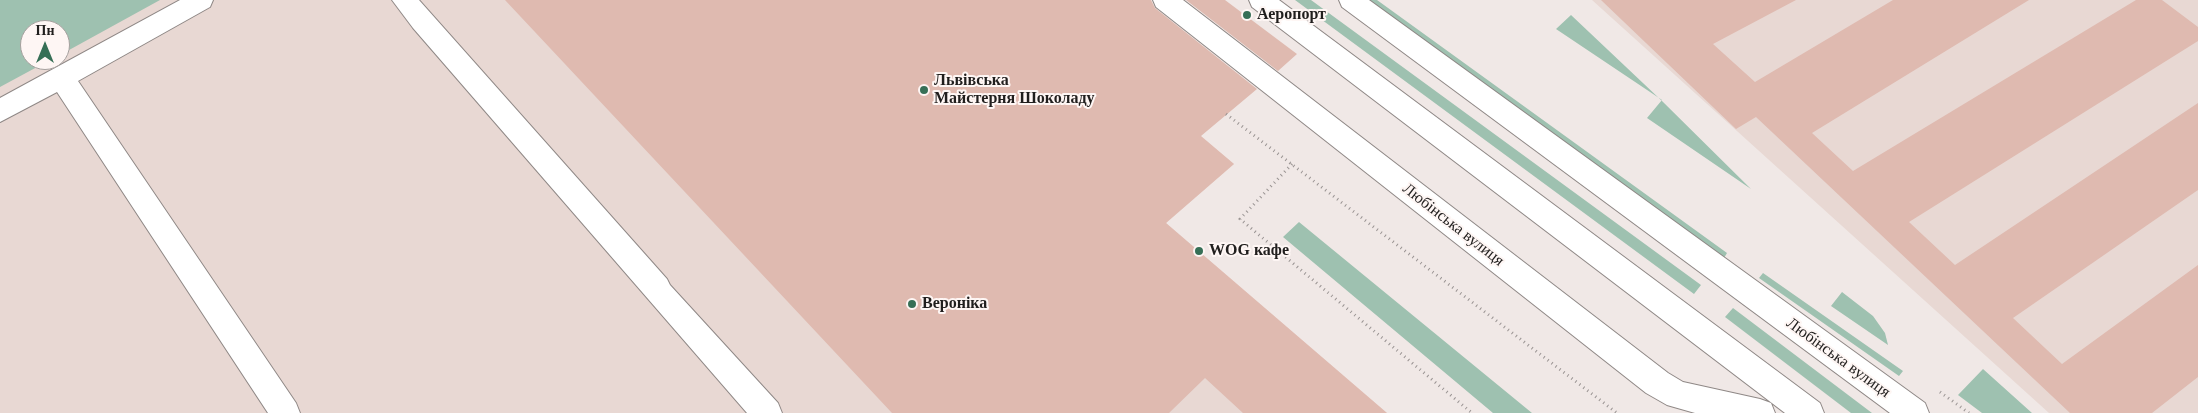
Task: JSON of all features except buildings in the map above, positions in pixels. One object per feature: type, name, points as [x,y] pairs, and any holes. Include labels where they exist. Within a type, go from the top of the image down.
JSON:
[{"type":"street","points":[[0,112],[200,0]]},
{"type":"street","name":"Любінська вулиця","points":[[1165,0],[1657,383],[1678,394],[1760,413]]},
{"type":"street","points":[[1261,0],[1809,413]]},
{"type":"street","name":"Любінська вулиця","points":[[1351,0],[1914,413]]},
{"type":"street","points":[[415,12],[767,413]]},
{"type":"street","points":[[61,77],[285,413]]},
{"type":"path","points":[[1226,114],[1617,413]]},
{"type":"path","points":[[1292,164],[1240,218],[1472,413]]},
{"type":"shaded area","points":[[0,0],[1033,0],[1234,164],[1166,223],[1387,413],[0,413]]},
{"type":"shaded area","points":[[1592,0],[2198,0],[2198,413],[2049,413]]},
{"type":"green space","points":[[0,0],[160,0],[70,50],[70,20],[20,20],[20,70],[31,70],[0,87]]},
{"type":"green space","points":[[1295,0],[1311,0],[1701,285],[1694,294]]},
{"type":"green space","points":[[1368,0],[1377,0],[1727,253],[1724,258]]},
{"type":"green space","points":[[1571,15],[1658,98],[1556,29]]},
{"type":"green space","points":[[1662,101],[1751,189],[1647,118]]},
{"type":"green space","points":[[1299,222],[1532,413],[1493,413],[1283,237]]},
{"type":"green space","points":[[1763,273],[1903,371],[1899,376],[1759,278]]},
{"type":"green space","points":[[1842,292],[1873,316],[1885,333],[1888,345],[1831,306]]},
{"type":"green space","points":[[1733,308],[1872,413],[1851,413],[1725,317]]},
{"type":"green space","points":[[1983,369],[2032,413],[1982,413],[1958,395]]},
{"type":"place","name":"Аеропорт","points":[[1247,15]]},
{"type":"place","name":"Львівська Майстерня Шоколаду","points":[[924,90]]},
{"type":"place","name":"WOG кафе","points":[[1199,251]]},
{"type":"place","name":"Вероніка","points":[[912,304]]}]
